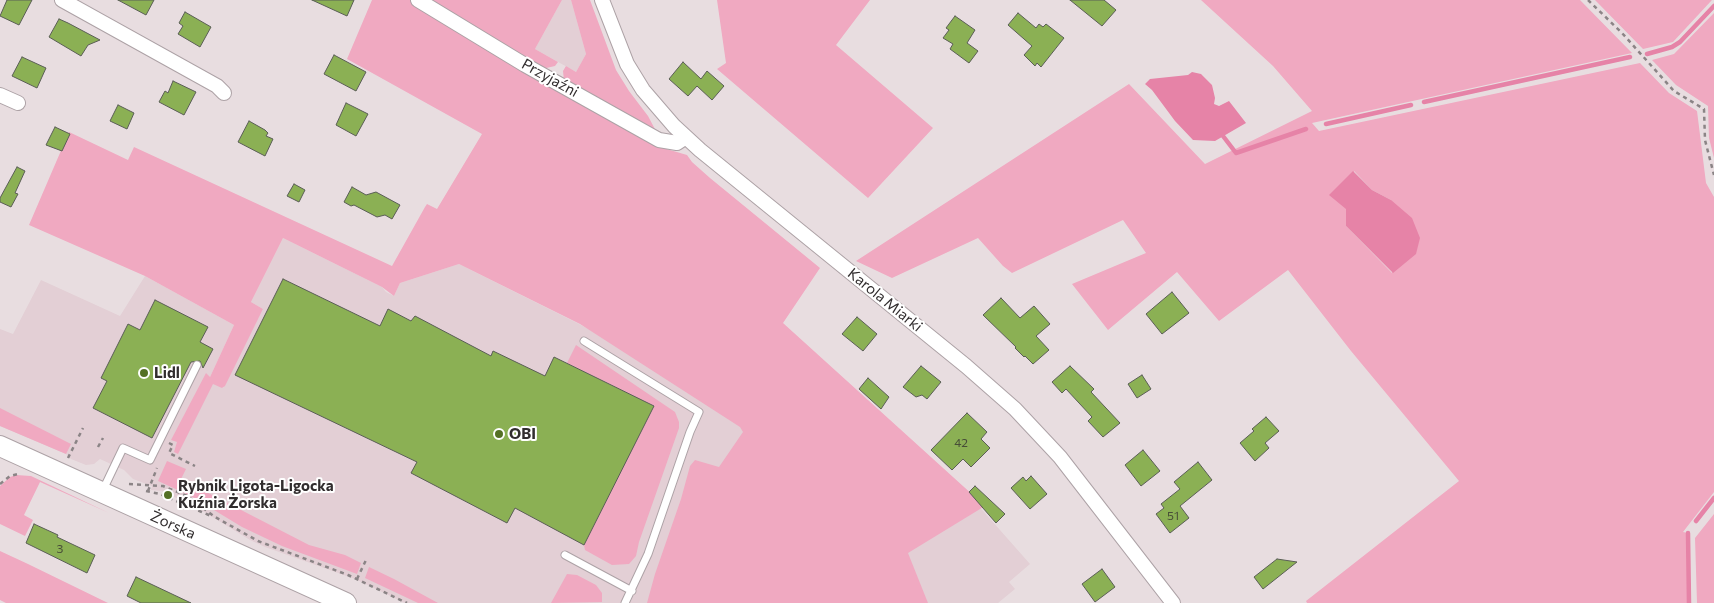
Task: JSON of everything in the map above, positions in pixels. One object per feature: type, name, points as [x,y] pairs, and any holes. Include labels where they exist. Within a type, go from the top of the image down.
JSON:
[{"type":"main road","name":"Żorska","points":[[0,446],[346,603]]},
{"type":"street","points":[[62,0],[217,86],[224,93]]},
{"type":"street","name":"Przyjaźni","points":[[418,0],[525,65],[659,140],[677,143],[686,137]]},
{"type":"street","name":"Karola Miarki","points":[[602,0],[621,51],[635,78],[652,102],[686,137],[966,366],[1039,432],[1173,603]]},
{"type":"street","points":[[0,95],[18,103]]},
{"type":"lane","points":[[584,341],[699,412],[690,432],[648,554],[625,603]]},
{"type":"lane","points":[[102,492],[123,448],[150,460],[197,365]]},
{"type":"lane","points":[[565,555],[632,591]]},
{"type":"path","points":[[1588,0],[1622,33],[1674,91],[1704,109],[1705,140],[1714,175]]},
{"type":"path","points":[[69,455],[82,428]]},
{"type":"path","points":[[98,447],[103,438]]},
{"type":"path","points":[[167,449],[169,443],[173,445],[169,453],[195,466]]},
{"type":"path","points":[[214,517],[187,496],[163,486],[132,485],[138,490],[160,494],[214,517],[258,541],[357,579],[407,603]]},
{"type":"path","points":[[357,579],[366,560]]},
{"type":"shaded area","points":[[372,0],[410,0],[663,148],[687,155],[710,178],[820,268],[783,323],[985,506],[908,553],[928,603],[647,603],[690,466],[695,460],[719,467],[743,432],[740,427],[580,324],[459,264],[400,283],[394,296],[382,287],[283,238],[251,302],[263,309],[225,386],[222,388],[213,384],[178,454],[174,452],[177,442],[171,440],[206,373],[210,377],[234,325],[145,276],[29,225],[69,132],[128,160],[134,147],[392,266],[427,204],[437,209],[482,134],[347,59]]},
{"type":"shaded area","points":[[425,0],[562,0],[535,49],[558,62],[555,66],[542,69]]},
{"type":"shaded area","points":[[562,0],[571,0],[586,54],[576,72],[535,49]]},
{"type":"shaded area","points":[[571,0],[590,0],[616,70],[648,116],[657,133],[564,81],[563,71],[566,66],[576,72],[586,54]]},
{"type":"shaded area","points":[[717,0],[870,0],[836,45],[933,128],[868,198],[717,69],[726,63]]},
{"type":"shaded area","points":[[1201,0],[1580,0],[1632,53],[1312,123],[1319,131],[1640,63],[1669,93],[1697,111],[1706,183],[1714,197],[1714,492],[1683,532],[1688,533],[1689,603],[1307,603],[1306,601],[1459,481],[1351,351],[1288,270],[1219,321],[1177,272],[1108,330],[1072,284],[1146,253],[1123,220],[1012,273],[1003,266],[978,238],[892,278],[856,261],[1129,84],[1205,164],[1312,111],[1273,66]],"holes":[[[1354,171],[1372,190],[1391,200],[1392,273],[1346,226],[1346,209]]]},
{"type":"shaded area","points":[[1595,0],[1712,0],[1673,42],[1643,49]]},
{"type":"shaded area","points":[[1714,13],[1714,158],[1709,138],[1708,106],[1676,85],[1652,60],[1674,54]]},
{"type":"shaded area","points":[[1192,72],[1201,74],[1212,85],[1215,98],[1214,104],[1219,106],[1229,101],[1246,123],[1215,141],[1193,140],[1145,84],[1150,79],[1188,75]]},
{"type":"shaded area","points":[[1353,171],[1372,190],[1391,200],[1412,218],[1420,238],[1416,254],[1393,273],[1346,226],[1346,209],[1329,195]]},
{"type":"shaded area","points":[[283,238],[382,287],[386,292],[394,296],[400,283],[459,264],[579,324],[764,423],[663,603],[405,603],[355,579],[250,540],[201,510],[162,491],[151,490],[152,486],[133,479],[124,470],[100,459],[94,464],[86,465],[71,459],[66,454],[0,426],[0,329],[13,334],[41,280],[120,316],[145,276],[234,325],[210,377],[223,388],[263,309],[251,302]]},
{"type":"shaded area","points":[[576,345],[675,412],[679,422],[679,428],[639,542],[636,556],[629,564],[612,565],[585,550],[584,545],[654,406],[567,363]]},
{"type":"shaded area","points":[[0,408],[71,444],[66,454],[0,426]]},
{"type":"shaded area","points":[[167,461],[186,469],[181,479],[309,545],[345,555],[361,563],[357,574],[282,546],[242,527],[191,496],[158,481]]},
{"type":"shaded area","points":[[16,475],[31,476],[109,513],[40,482],[24,515],[33,520],[25,536],[0,524],[0,486],[10,477]]},
{"type":"shaded area","points":[[977,504],[1030,564],[1009,582],[1015,589],[998,603],[924,603],[897,549]]},
{"type":"shaded area","points":[[1714,514],[1714,603],[1697,603],[1695,538]]},
{"type":"shaded area","points":[[0,551],[108,603],[6,603],[0,600]]},
{"type":"shaded area","points":[[369,567],[438,603],[418,603],[365,578]]},
{"type":"shaded area","points":[[567,574],[577,575],[596,585],[602,593],[602,602],[551,603]]},
{"type":"building","points":[[7,0],[32,0],[19,25],[0,16]]},
{"type":"building","points":[[118,0],[154,0],[146,15]]},
{"type":"building","points":[[312,0],[354,0],[347,16]]},
{"type":"building","points":[[1070,0],[1104,0],[1116,10],[1102,26]]},
{"type":"building","points":[[185,12],[211,27],[200,47],[178,34],[183,26],[179,23]]},
{"type":"building","points":[[1018,13],[1036,28],[1039,24],[1043,27],[1046,24],[1064,38],[1041,67],[1037,63],[1035,66],[1024,55],[1032,46],[1008,25]]},
{"type":"building","points":[[955,16],[975,30],[967,43],[978,51],[969,63],[950,49],[953,44],[943,38],[949,30],[946,28]]},
{"type":"building","points":[[59,19],[100,40],[88,45],[81,56],[49,37]]},
{"type":"building","points":[[334,55],[366,72],[356,91],[324,74]]},
{"type":"building","points":[[22,57],[46,68],[37,88],[12,76]]},
{"type":"building","points":[[683,62],[701,79],[707,71],[724,86],[712,100],[697,86],[688,96],[669,79]]},
{"type":"building","points":[[173,81],[196,92],[184,115],[159,102],[165,91],[168,93]]},
{"type":"building","points":[[346,103],[368,114],[356,136],[336,125]]},
{"type":"building","points":[[118,105],[134,113],[127,129],[110,121]]},
{"type":"building","points":[[249,121],[265,130],[268,133],[266,136],[273,139],[265,156],[238,142]]},
{"type":"building","points":[[55,127],[70,134],[62,151],[46,145]]},
{"type":"building","points":[[17,167],[25,171],[15,193],[18,194],[11,207],[0,202],[0,198]]},
{"type":"building","points":[[294,184],[305,190],[299,202],[287,196]]},
{"type":"building","points":[[352,187],[366,195],[376,192],[400,205],[392,219],[385,215],[377,217],[344,202]]},
{"type":"building","name":"OBI","points":[[283,279],[380,326],[388,309],[411,321],[415,316],[491,356],[493,351],[545,376],[554,357],[654,406],[584,545],[515,508],[507,523],[411,473],[417,462],[235,375]]},
{"type":"building","points":[[1172,292],[1189,313],[1162,334],[1146,314]]},
{"type":"building","points":[[1001,298],[1020,318],[1034,306],[1050,324],[1036,336],[1049,350],[1033,364],[983,315]]},
{"type":"building","name":"Lidl","points":[[155,300],[208,327],[200,342],[213,349],[203,368],[200,361],[191,362],[152,438],[93,408],[107,381],[101,378],[128,324],[140,330]]},
{"type":"building","points":[[857,317],[877,334],[863,351],[842,334]]},
{"type":"building","points":[[921,366],[941,382],[927,399],[922,395],[916,397],[903,387]]},
{"type":"building","points":[[1070,366],[1094,389],[1091,392],[1120,423],[1103,437],[1088,421],[1092,417],[1066,389],[1062,393],[1052,382]]},
{"type":"building","points":[[1142,375],[1151,389],[1137,398],[1128,384]]},
{"type":"building","points":[[868,378],[889,397],[881,409],[859,389]]},
{"type":"building","points":[[967,413],[987,432],[981,439],[990,448],[971,467],[963,459],[952,470],[931,450]]},
{"type":"building","points":[[1266,417],[1279,431],[1265,443],[1269,448],[1255,461],[1240,443]]},
{"type":"building","points":[[1143,450],[1160,471],[1141,486],[1125,465]]},
{"type":"building","points":[[1198,462],[1212,480],[1180,506],[1189,518],[1170,533],[1156,514],[1164,508],[1161,504],[1180,489],[1174,482]]},
{"type":"building","points":[[1031,476],[1047,494],[1030,509],[1011,488],[1023,477],[1026,481]]},
{"type":"building","points":[[975,486],[1005,514],[996,523],[969,492]]},
{"type":"building","points":[[34,524],[95,555],[87,573],[26,543]]},
{"type":"building","points":[[1277,559],[1297,562],[1263,589],[1254,577]]},
{"type":"building","points":[[1102,569],[1115,587],[1095,602],[1082,584]]},
{"type":"building","points":[[136,577],[191,603],[141,603],[127,596]]},
{"type":"waterway","points":[[1647,54],[1672,47],[1680,42],[1714,6]]},
{"type":"waterway","points":[[1424,102],[1630,57]]},
{"type":"waterway","points":[[1326,124],[1411,105]]},
{"type":"waterway","points":[[1223,136],[1236,153],[1306,129]]},
{"type":"waterway","points":[[1696,521],[1714,498]]},
{"type":"waterway","points":[[1688,533],[1689,603]]},
{"type":"place","name":"Lidl","points":[[144,373]]},
{"type":"place","name":"OBI","points":[[499,434]]},
{"type":"place","name":"Rybnik Ligota-Ligocka Kuźnia Żorska","points":[[168,495]]}]
